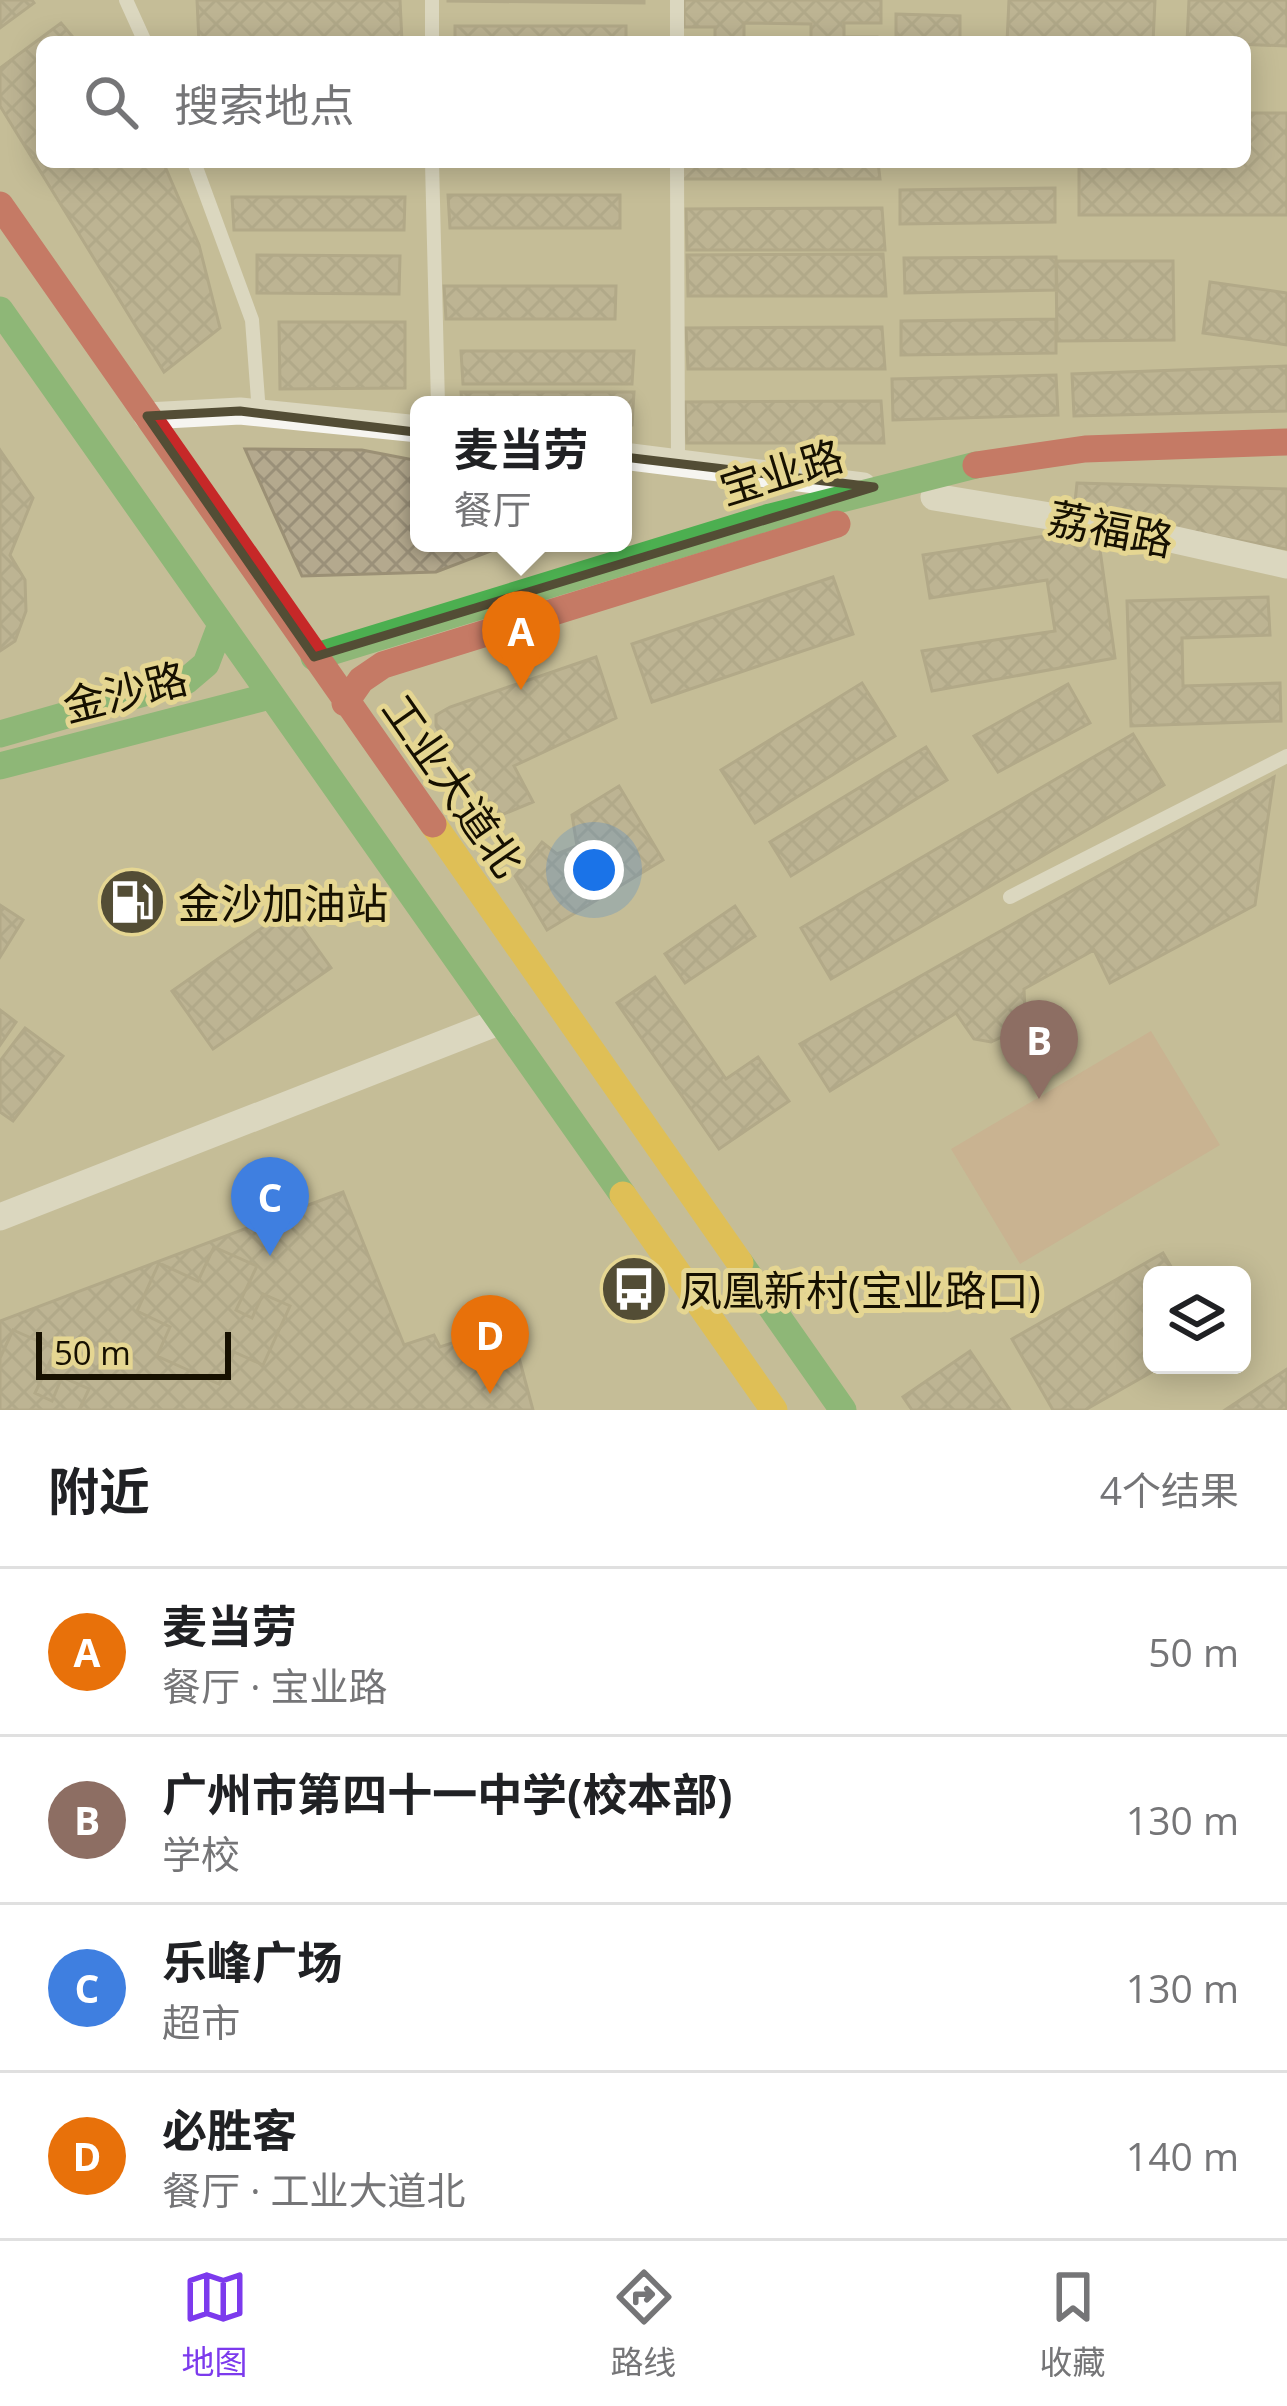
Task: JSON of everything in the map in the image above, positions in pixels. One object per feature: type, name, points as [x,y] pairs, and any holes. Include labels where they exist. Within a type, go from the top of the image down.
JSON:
[{"type":"main road","name":"工业大道北","points":[[0,206],[843,1410]]},
{"type":"main road","points":[[0,310],[774,1410]]},
{"type":"main road","name":"宝业路","points":[[314,657],[874,488],[1019,456],[1287,442]]},
{"type":"main road","name":"宝业路","points":[[345,703],[361,680],[383,665],[934,497],[1026,479],[1101,471],[1287,465]]},
{"type":"main road","name":"金沙路","points":[[0,734],[186,681],[206,664],[220,627]]},
{"type":"main road","name":"金沙路","points":[[0,766],[270,696]]},
{"type":"street","points":[[147,416],[196,411],[259,413],[410,428]]},
{"type":"street","points":[[632,457],[874,488]]},
{"type":"street","name":"荔福路","points":[[934,497],[1122,528],[1287,565]]},
{"type":"street","points":[[0,1216],[501,1021]]},
{"type":"lane","points":[[125,0],[142,36]]},
{"type":"lane","points":[[432,0],[432,36]]},
{"type":"lane","points":[[676,0],[677,36]]},
{"type":"lane","points":[[196,168],[252,320],[259,413]]},
{"type":"lane","points":[[432,168],[437,396]]},
{"type":"lane","points":[[677,168],[678,463]]},
{"type":"lane","points":[[1010,897],[1287,756]]},
{"type":"highlighted area","points":[[240,411],[874,487],[770,517],[314,657],[147,416]]},
{"type":"shaded area","points":[[1151,1031],[1220,1145],[1020,1264],[951,1149]]},
{"type":"building","points":[[0,0],[32,0],[34,3],[0,28]]},
{"type":"building","points":[[197,0],[400,0],[402,36],[199,36]]},
{"type":"building","points":[[448,0],[644,3],[448,1]]},
{"type":"building","points":[[684,0],[881,0],[881,23],[844,23],[844,36],[811,36],[811,24],[744,23],[744,36],[715,36],[715,27],[684,27]]},
{"type":"building","points":[[1009,0],[1155,0],[1153,36],[1007,36]]},
{"type":"building","points":[[1189,0],[1287,0],[1287,46],[1251,45],[1251,36],[1187,36]]},
{"type":"building","points":[[896,14],[960,16],[960,36],[896,36]]},
{"type":"building","points":[[61,23],[72,36],[43,36]]},
{"type":"building","points":[[455,26],[626,26],[626,36],[455,36]]},
{"type":"building","points":[[36,41],[36,164],[0,106],[0,68]]},
{"type":"building","points":[[1251,113],[1287,113],[1287,215],[1079,215],[1079,168],[1251,168]]},
{"type":"building","points":[[38,168],[166,168],[199,245],[220,328],[164,372]]},
{"type":"building","points":[[681,168],[879,168],[880,179],[682,179]]},
{"type":"building","points":[[1055,188],[1055,222],[900,224],[900,190]]},
{"type":"building","points":[[448,195],[620,195],[620,228],[450,228]]},
{"type":"building","points":[[232,197],[405,197],[404,230],[234,230]]},
{"type":"building","points":[[882,208],[885,250],[687,250],[686,209]]},
{"type":"building","points":[[883,254],[886,296],[688,296],[687,255]]},
{"type":"building","points":[[257,255],[400,256],[399,294],[257,293]]},
{"type":"building","points":[[1056,257],[1057,290],[905,293],[904,258]]},
{"type":"building","points":[[1056,261],[1173,261],[1174,340],[1057,341]]},
{"type":"building","points":[[1210,282],[1287,293],[1287,345],[1203,333]]},
{"type":"building","points":[[444,286],[616,286],[615,319],[446,319]]},
{"type":"building","points":[[1056,319],[1056,353],[901,355],[901,321]]},
{"type":"building","points":[[279,322],[405,322],[405,388],[280,389]]},
{"type":"building","points":[[882,327],[885,369],[688,369],[686,328]]},
{"type":"building","points":[[461,351],[634,351],[632,384],[463,384]]},
{"type":"building","points":[[1287,366],[1287,411],[1074,416],[1072,374]]},
{"type":"building","points":[[1056,375],[1058,415],[893,420],[892,379]]},
{"type":"building","points":[[461,392],[634,392],[632,425],[632,396],[461,396]]},
{"type":"building","points":[[881,401],[884,443],[687,443],[685,402]]},
{"type":"building","points":[[245,449],[362,450],[410,459],[410,552],[488,552],[436,572],[302,576]]},
{"type":"building","points":[[0,450],[33,498],[10,555],[25,580],[26,611],[15,641],[0,651]]},
{"type":"building","points":[[1077,483],[1287,489],[1287,549],[1074,511]]},
{"type":"building","points":[[1097,528],[1115,658],[932,691],[922,651],[1055,631],[1047,580],[930,598],[923,555]]},
{"type":"building","points":[[833,577],[853,634],[652,702],[632,644]]},
{"type":"building","points":[[1268,597],[1270,635],[1182,638],[1183,686],[1280,683],[1281,721],[1131,726],[1127,601]]},
{"type":"building","points":[[596,657],[616,718],[514,766],[533,802],[499,816],[448,750],[436,715]]},
{"type":"building","points":[[862,683],[895,736],[755,823],[721,770]]},
{"type":"building","points":[[1068,684],[1090,723],[998,772],[974,736]]},
{"type":"building","points":[[1133,734],[1164,785],[831,979],[801,928]]},
{"type":"building","points":[[926,747],[947,780],[791,876],[770,842]]},
{"type":"building","points":[[1274,777],[1255,905],[1110,983],[1094,950],[1024,989],[1025,1011],[1014,1031],[991,1042],[974,1039],[956,1013],[830,1091],[800,1044]]},
{"type":"building","points":[[619,786],[663,860],[547,930],[515,876],[542,842],[557,854],[577,846],[572,815]]},
{"type":"building","points":[[0,905],[23,920],[0,957]]},
{"type":"building","points":[[735,906],[755,936],[685,983],[665,954]]},
{"type":"building","points":[[289,909],[331,968],[213,1049],[172,991]]},
{"type":"building","points":[[655,977],[726,1079],[758,1057],[789,1101],[719,1149],[617,1003]]},
{"type":"building","points":[[0,1010],[16,1022],[0,1045]]},
{"type":"building","points":[[25,1028],[63,1056],[13,1121],[0,1112],[0,1061]]},
{"type":"building","points":[[343,1192],[404,1345],[434,1335],[440,1347],[510,1324],[533,1410],[0,1410],[0,1321]]},
{"type":"building","points":[[214,1247],[257,1266],[236,1310],[252,1318],[263,1294],[290,1306],[263,1365],[234,1352],[219,1384],[157,1356],[170,1327],[137,1311],[159,1263],[198,1281]]},
{"type":"building","points":[[1163,1253],[1171,1266],[1143,1266],[1143,1374],[1148,1374],[1085,1410],[1053,1410],[1012,1339]]},
{"type":"building","points":[[13,1330],[56,1349],[35,1393],[52,1401],[62,1377],[89,1389],[79,1410],[0,1410],[0,1358]]},
{"type":"building","points":[[970,1351],[1010,1410],[912,1410],[903,1397]]},
{"type":"building","points":[[1287,1369],[1287,1410],[1225,1410]]},
{"type":"traffic: fast","points":[[0,310],[623,1195]]},
{"type":"traffic: fast","points":[[314,657],[770,517],[976,465]]},
{"type":"traffic: fast","points":[[0,734],[186,681],[206,664],[220,627]]},
{"type":"traffic: fast","points":[[0,766],[270,696]]},
{"type":"traffic: fast","points":[[740,1263],[843,1410]]},
{"type":"traffic: slow","points":[[433,824],[740,1263]]},
{"type":"traffic: slow","points":[[623,1195],[774,1410]]},
{"type":"traffic: jam","points":[[0,205],[433,824]]},
{"type":"traffic: jam","points":[[976,465],[1085,449],[1287,442]]},
{"type":"traffic: jam","points":[[345,703],[361,680],[383,665],[837,524]]},
{"type":"place","name":"麦当劳","points":[[521,690]]},
{"type":"place","name":"金沙加油站","points":[[132,902]]},
{"type":"place","name":"广州市第四十一中学(校本部)","points":[[1039,1099]]},
{"type":"place","name":"乐峰广场","points":[[270,1256]]},
{"type":"place","name":"凤凰新村(宝业路口)","points":[[634,1289]]},
{"type":"place","name":"必胜客","points":[[490,1394]]}]
